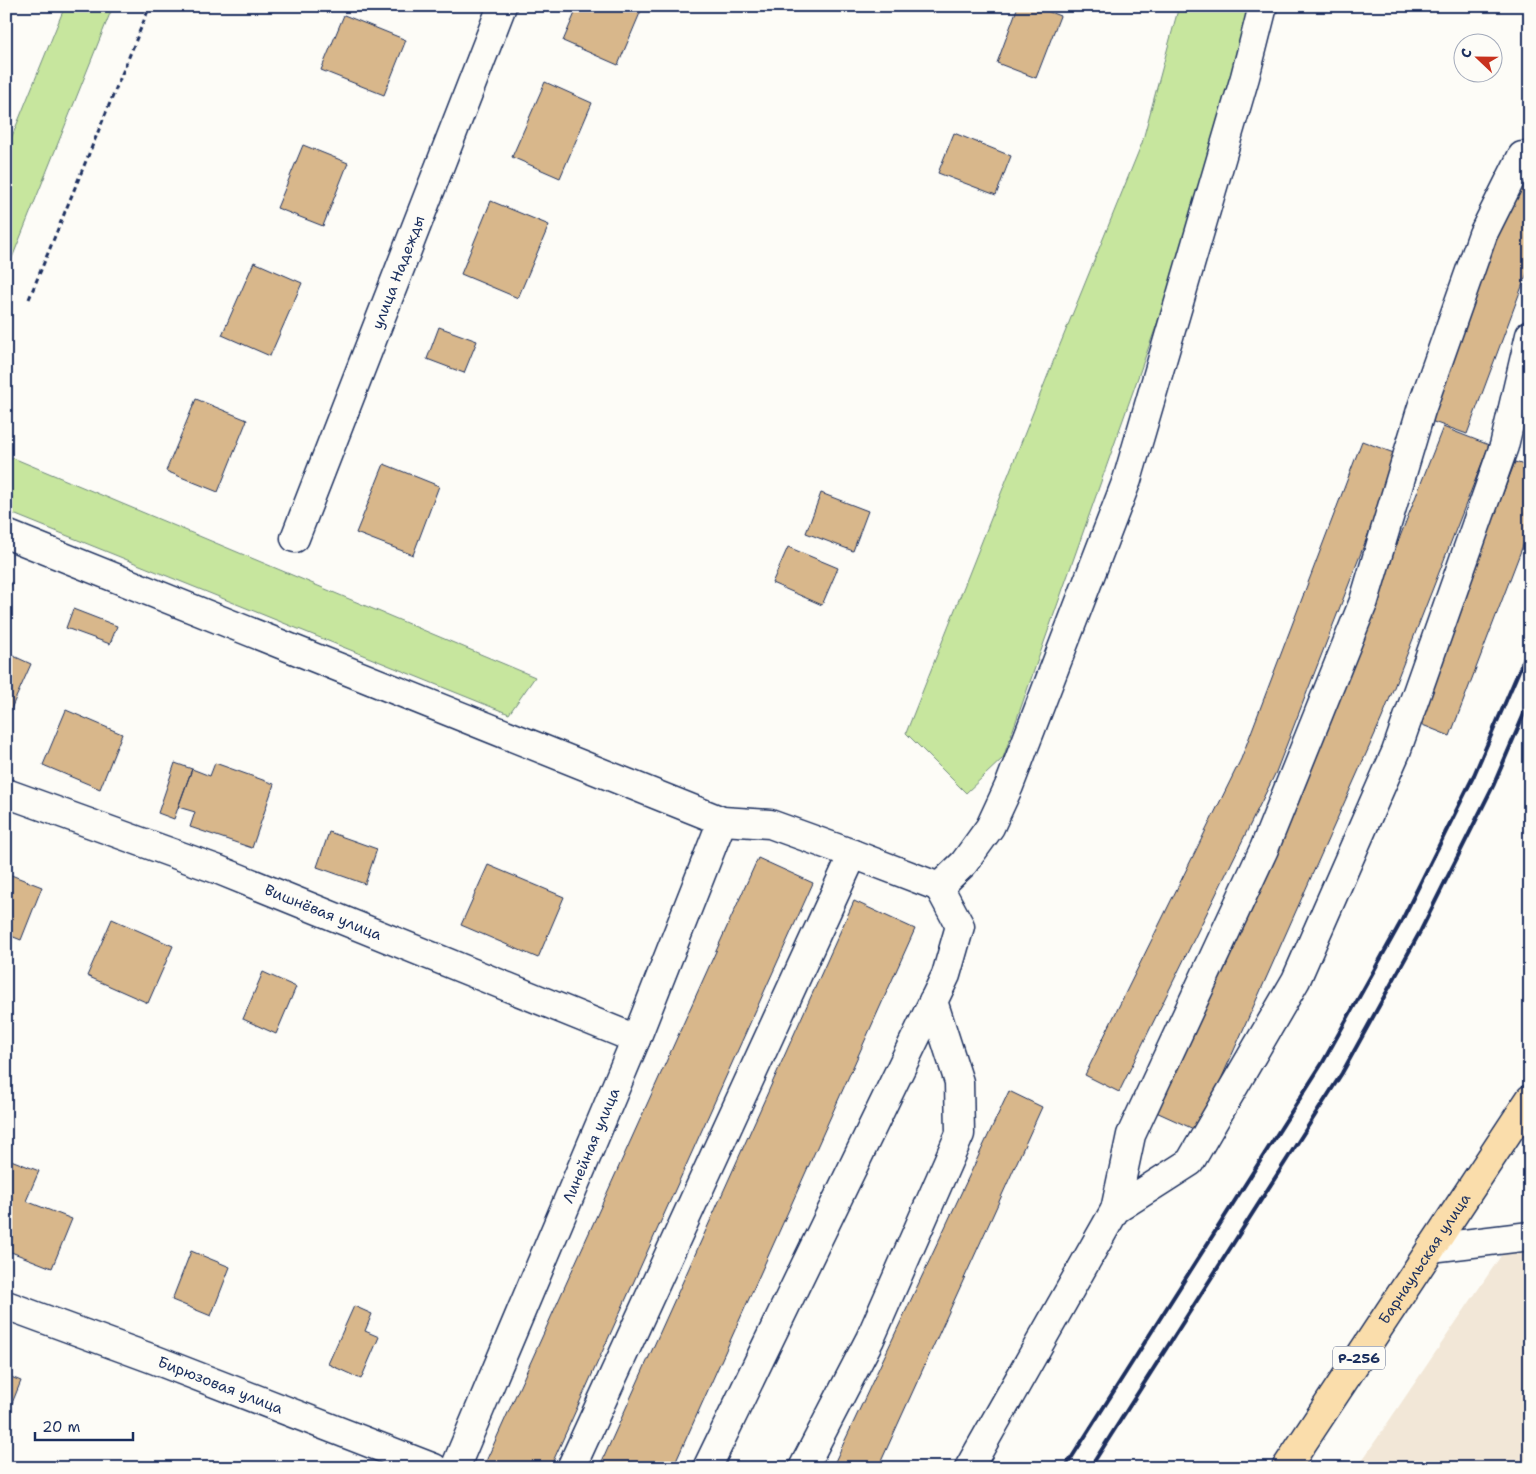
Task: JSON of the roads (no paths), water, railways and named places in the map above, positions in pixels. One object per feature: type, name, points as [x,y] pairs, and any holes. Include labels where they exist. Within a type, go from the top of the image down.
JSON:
[{"type":"highway","name":"Барнаульская улица","points":[[1286,1468],[1530,1099]]},
{"type":"street","name":"улица Надежды","points":[[295,538],[502,6]]},
{"type":"street","points":[[939,887],[964,863],[990,828],[1002,803],[1127,480],[1243,87],[1263,6]]},
{"type":"street","points":[[969,1468],[1115,1210],[1131,1134],[1264,848],[1364,601],[1421,410],[1483,234],[1522,156],[1530,158]]},
{"type":"street","points":[[1115,1210],[1190,1162],[1296,980],[1396,752],[1504,446],[1530,335]]},
{"type":"street","points":[[6,534],[722,821],[770,824],[939,887],[960,926],[946,975],[707,1468]]},
{"type":"street","name":"Вишнёвая улица","points":[[6,793],[219,870],[636,1039]]},
{"type":"street","name":"Линейная улица","points":[[455,1468],[636,1039],[722,821]]},
{"type":"street","points":[[571,1468],[853,854]]},
{"type":"street","points":[[803,1468],[870,1339],[960,1134],[958,1082],[932,1001]]},
{"type":"street","points":[[1432,1248],[1530,1236]]},
{"type":"street","name":"Бирюзовая улица","points":[[6,1305],[153,1359],[434,1468]]},
{"type":"railway","points":[[1065,1468],[1323,1062],[1402,920],[1474,775],[1530,645]]},
{"type":"railway","points":[[1090,1468],[1342,1073],[1421,930],[1494,784],[1530,700]]}]
